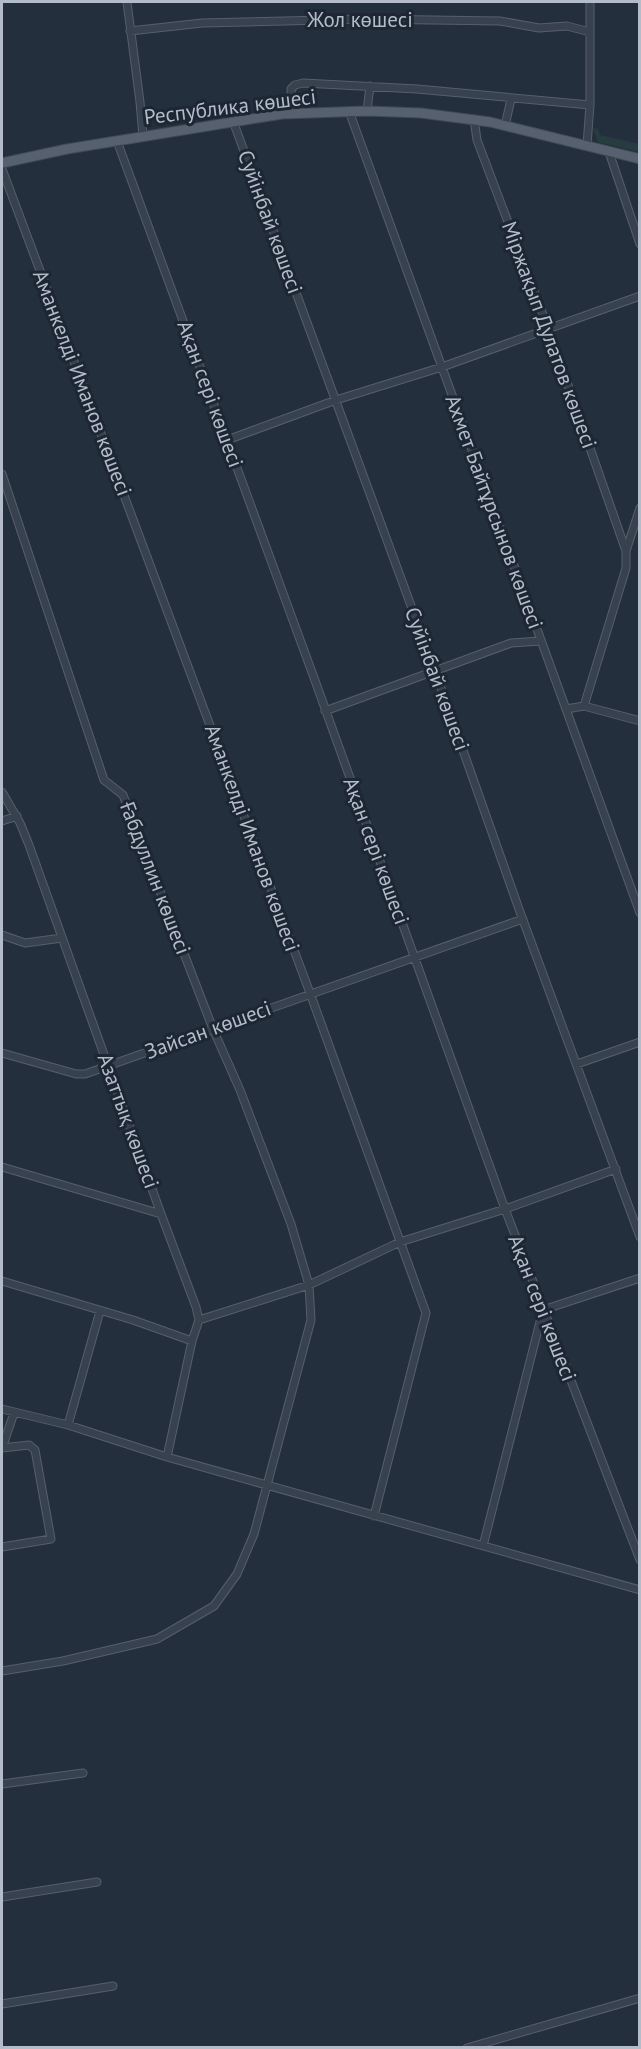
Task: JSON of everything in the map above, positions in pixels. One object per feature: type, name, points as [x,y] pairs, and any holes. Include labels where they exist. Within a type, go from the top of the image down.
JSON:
[{"type":"main road","name":"Республика көшесі","points":[[2,163],[67,149],[233,121],[292,113],[349,111],[420,113],[474,119],[639,159]]},
{"type":"street","points":[[127,2],[142,136]]},
{"type":"street","points":[[587,146],[590,105],[590,2]]},
{"type":"street","name":"Жол көшесі","points":[[130,31],[202,22],[365,19],[500,21],[539,28],[567,26],[590,32]]},
{"type":"street","points":[[292,113],[291,89],[298,83],[417,89],[590,105]]},
{"type":"street","points":[[367,111],[370,86]]},
{"type":"street","points":[[505,126],[511,99]]},
{"type":"street","name":"Ахмет Байтұрсынов көшесі","points":[[349,111],[639,913]]},
{"type":"street","name":"Міржақып Дулатов көшесі","points":[[474,119],[477,140],[548,328],[626,551]]},
{"type":"street","name":"Суйінбай көшесі","points":[[233,121],[639,1237]]},
{"type":"street","name":"Ақан сері көшесі","points":[[117,141],[505,1209],[639,1560]]},
{"type":"street","points":[[609,152],[639,244]]},
{"type":"street","name":"Аманкелді Иманов көшесі","points":[[2,169],[310,993],[426,1313],[375,1516]]},
{"type":"street","points":[[227,440],[336,400],[442,367],[639,297]]},
{"type":"street","name":"Ғабдуллин көшесі","points":[[2,474],[104,780],[123,795],[291,1224],[309,1285],[311,1320],[254,1534],[237,1574],[214,1606],[157,1639],[2,1671]]},
{"type":"street","points":[[584,706],[626,568],[626,551],[639,508]]},
{"type":"street","points":[[325,711],[511,643],[542,641]]},
{"type":"street","points":[[566,708],[584,706],[639,722]]},
{"type":"street","name":"Азаттық көшесі","points":[[2,792],[29,845],[199,1320]]},
{"type":"street","points":[[2,821],[16,816]]},
{"type":"street","name":"Зайсан көшесі","points":[[2,1053],[76,1074],[85,1074],[523,919]]},
{"type":"street","points":[[2,935],[25,943],[62,938]]},
{"type":"street","points":[[577,1064],[639,1041]]},
{"type":"street","points":[[2,1167],[161,1214]]},
{"type":"street","points":[[167,1457],[192,1341],[199,1320],[309,1285],[400,1242],[505,1209],[616,1169]]},
{"type":"street","points":[[483,1546],[543,1310],[639,1278]]},
{"type":"street","points":[[2,1281],[192,1341]]},
{"type":"street","points":[[68,1425],[100,1311]]},
{"type":"street","points":[[2,1409],[68,1425],[167,1457],[639,1590]]},
{"type":"street","points":[[2,1547],[51,1539],[34,1450],[29,1445],[2,1448],[14,1413]]},
{"type":"street","points":[[2,1784],[83,1773]]},
{"type":"street","points":[[2,1897],[97,1882]]},
{"type":"street","points":[[2,2004],[113,1986]]},
{"type":"street","points":[[467,2048],[639,1998]]},
{"type":"green space","points":[[593,128],[598,129],[600,135],[639,144],[639,152],[598,142]]}]
